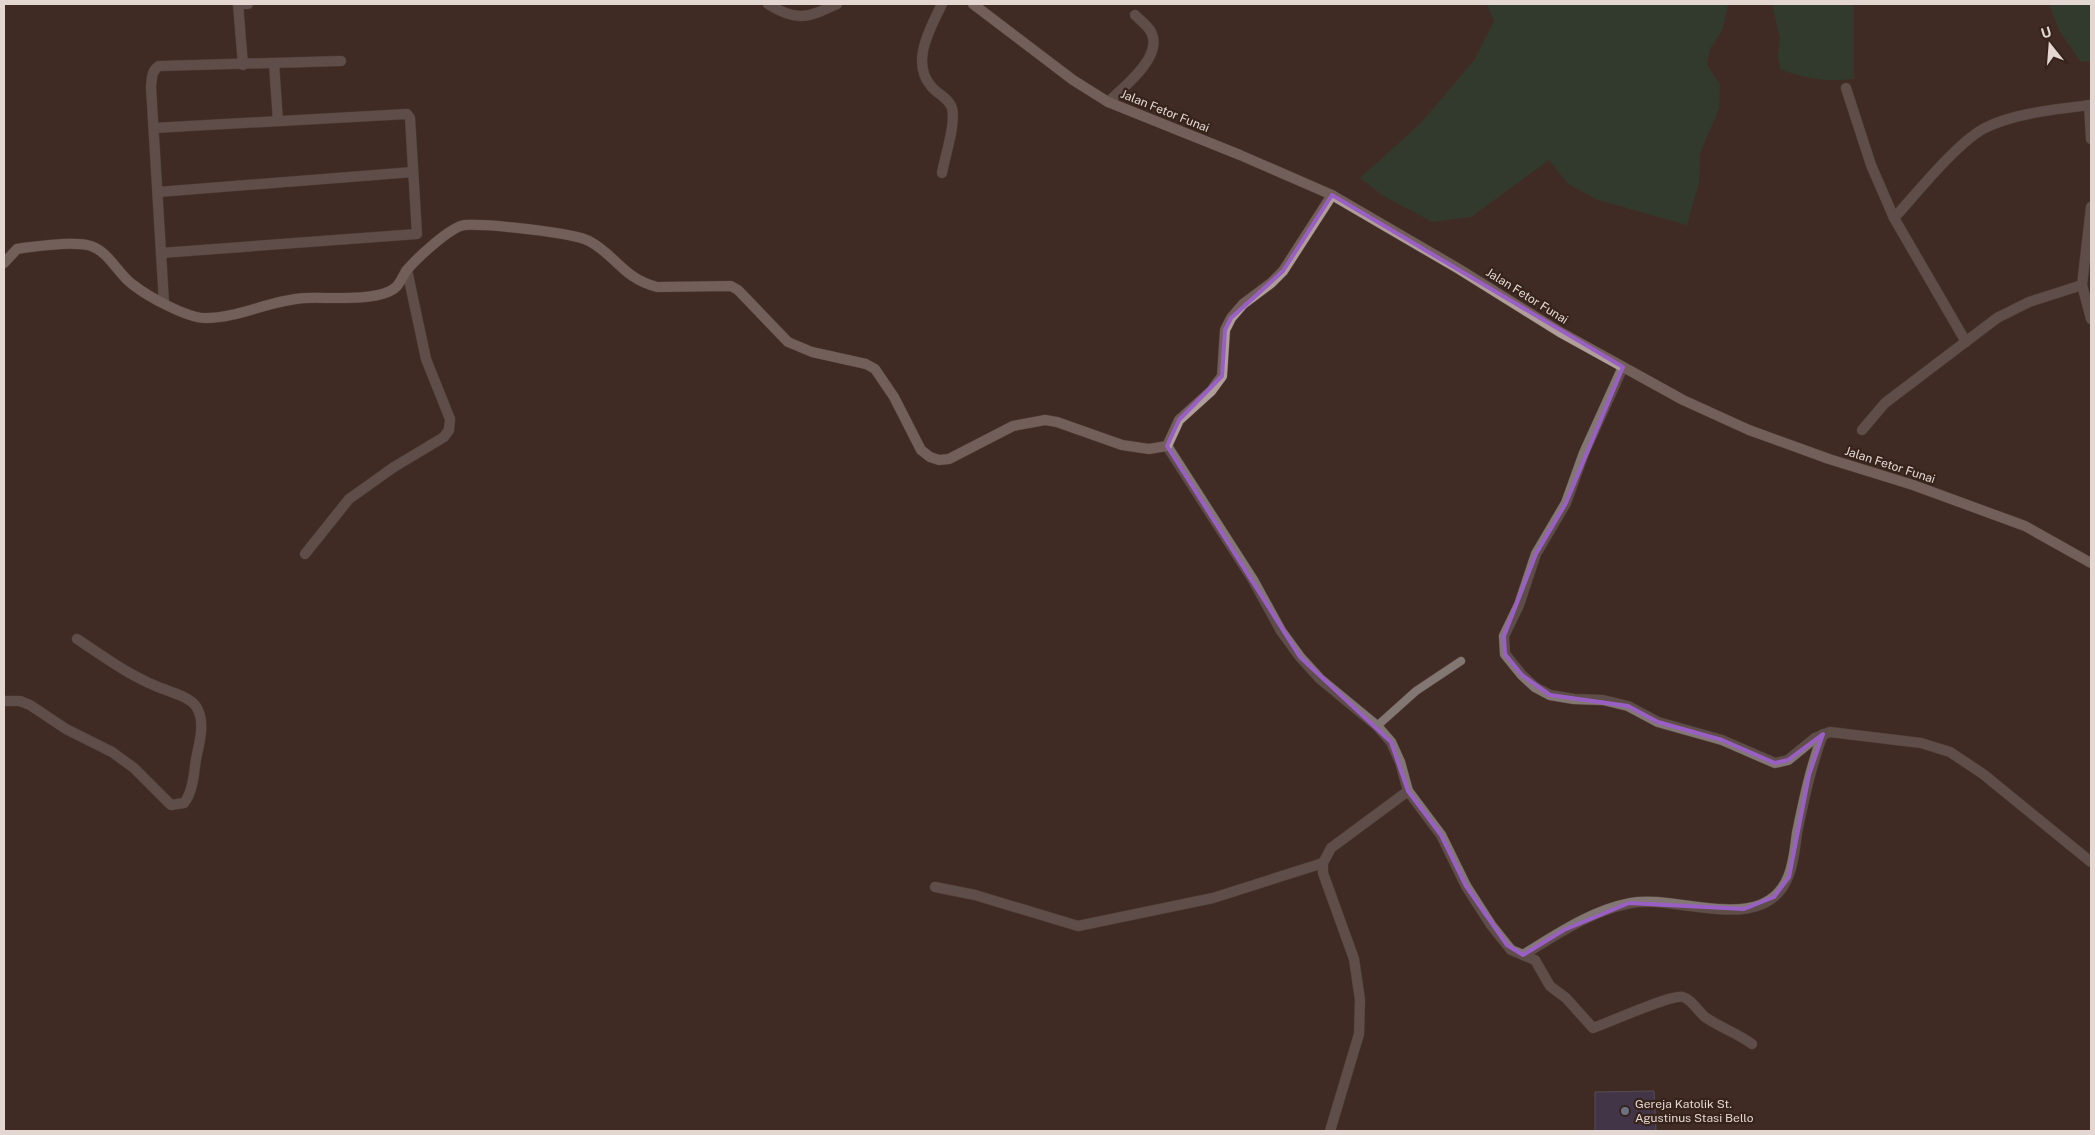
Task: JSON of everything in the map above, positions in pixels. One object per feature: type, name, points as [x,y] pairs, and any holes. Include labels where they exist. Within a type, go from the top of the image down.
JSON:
[{"type":"street","points":[[241,4],[242,65]]},
{"type":"street","points":[[768,4],[784,14],[800,17],[837,4]]},
{"type":"street","points":[[942,4],[927,34],[923,58],[924,74],[928,83],[936,92],[946,98],[952,110],[953,120],[942,172]]},
{"type":"street","name":"Jalan Fetor Funai","points":[[973,4],[1073,80],[1108,102],[1240,155],[1332,195],[1623,367],[1684,400],[1749,430],[2025,526],[2091,563]]},
{"type":"street","points":[[1108,102],[1124,88],[1152,55],[1154,46],[1151,30],[1135,15]]},
{"type":"street","points":[[164,302],[151,88],[152,74],[155,68],[159,66],[341,61]]},
{"type":"street","points":[[274,64],[278,121]]},
{"type":"street","points":[[1846,88],[1871,165],[1894,218],[1966,342]]},
{"type":"street","points":[[1894,218],[1967,140],[1984,129],[2038,113],[2090,105],[2091,139]]},
{"type":"street","points":[[154,128],[407,114],[410,118],[417,234],[161,253]]},
{"type":"street","points":[[158,192],[413,172]]},
{"type":"street","points":[[1167,446],[1179,420],[1211,391],[1222,376],[1225,330],[1231,318],[1243,304],[1271,283],[1283,271],[1332,195]]},
{"type":"street","points":[[2091,207],[2082,285],[2091,319]]},
{"type":"street","points":[[4,264],[17,249],[92,246],[119,269],[131,284],[164,302],[200,318],[220,317],[285,300],[381,294],[396,287],[407,270],[446,234],[460,226],[525,230],[578,237],[598,247],[625,273],[649,285],[657,287],[713,284],[732,286],[788,342],[812,352],[866,364],[875,368],[894,397],[922,450],[930,457],[939,460],[948,459],[1013,426],[1045,420],[1057,422],[1122,445],[1149,449],[1167,446]]},
{"type":"street","points":[[305,554],[349,499],[394,467],[444,437],[449,430],[450,419],[421,341],[407,270]]},
{"type":"street","points":[[1862,430],[1885,403],[1997,318],[2029,302],[2082,285]]},
{"type":"street","points":[[1623,367],[1584,453],[1566,503],[1536,554],[1519,606],[1504,636],[1505,654],[1522,675],[1535,687],[1550,695],[1574,700],[1616,702],[1628,706],[1658,722],[1722,740],[1775,764],[1788,760],[1806,744],[1823,734],[1838,732],[1921,743],[1950,752],[1983,774],[2091,862]]},
{"type":"street","points":[[1167,446],[1253,580],[1281,631],[1300,657],[1320,680],[1377,726],[1391,742],[1400,762],[1408,791],[1441,835],[1466,886],[1491,926],[1512,950],[1535,960],[1550,986],[1566,998],[1592,1028],[1682,996],[1688,999],[1707,1018],[1735,1032],[1752,1044]]},
{"type":"street","points":[[4,701],[20,701],[30,705],[66,729],[112,752],[134,768],[171,805],[184,803],[188,799],[193,779],[201,732],[198,710],[194,704],[182,696],[152,685],[127,672],[76,639]]},
{"type":"street","points":[[1523,955],[1564,930],[1601,912],[1629,903],[1642,901],[1700,908],[1744,909],[1762,905],[1774,897],[1789,877],[1809,775],[1823,734]]},
{"type":"street","points":[[1330,1131],[1359,1034],[1360,1000],[1354,959],[1323,873],[1323,863],[1331,848],[1408,791]]},
{"type":"street","points":[[935,886],[975,895],[1078,926],[1213,898],[1323,863]]},
{"type":"lane","points":[[1377,726],[1416,691],[1461,661]]},
{"type":"highlighted area","points":[[1332,195],[1623,367],[1566,503],[1536,554],[1504,636],[1505,654],[1522,675],[1550,695],[1628,706],[1658,722],[1722,740],[1775,763],[1788,760],[1823,734],[1809,775],[1789,877],[1774,897],[1744,909],[1629,903],[1564,930],[1523,955],[1507,945],[1466,886],[1441,835],[1408,791],[1391,742],[1300,657],[1167,446],[1179,420],[1222,376],[1225,330],[1231,318],[1283,271]]},
{"type":"green space","points":[[1487,4],[1728,4],[1723,29],[1710,49],[1707,65],[1720,84],[1719,109],[1700,153],[1699,182],[1687,225],[1598,200],[1568,184],[1549,160],[1471,217],[1432,222],[1382,195],[1360,178],[1421,123],[1475,59],[1494,21]]},
{"type":"green space","points":[[1772,4],[1854,4],[1854,79],[1816,79],[1780,69],[1778,56],[1780,39]]},
{"type":"green space","points":[[2049,4],[2091,4],[2091,62],[2080,61],[2059,30]]},
{"type":"building","name":"Gereja Katolik St. Agustinus Stasi Bello","points":[[1654,1091],[1656,1131],[1595,1131],[1595,1092]]},
{"type":"place","name":"Gereja Katolik St. Agustinus Stasi Bello","points":[[1625,1111]]}]
